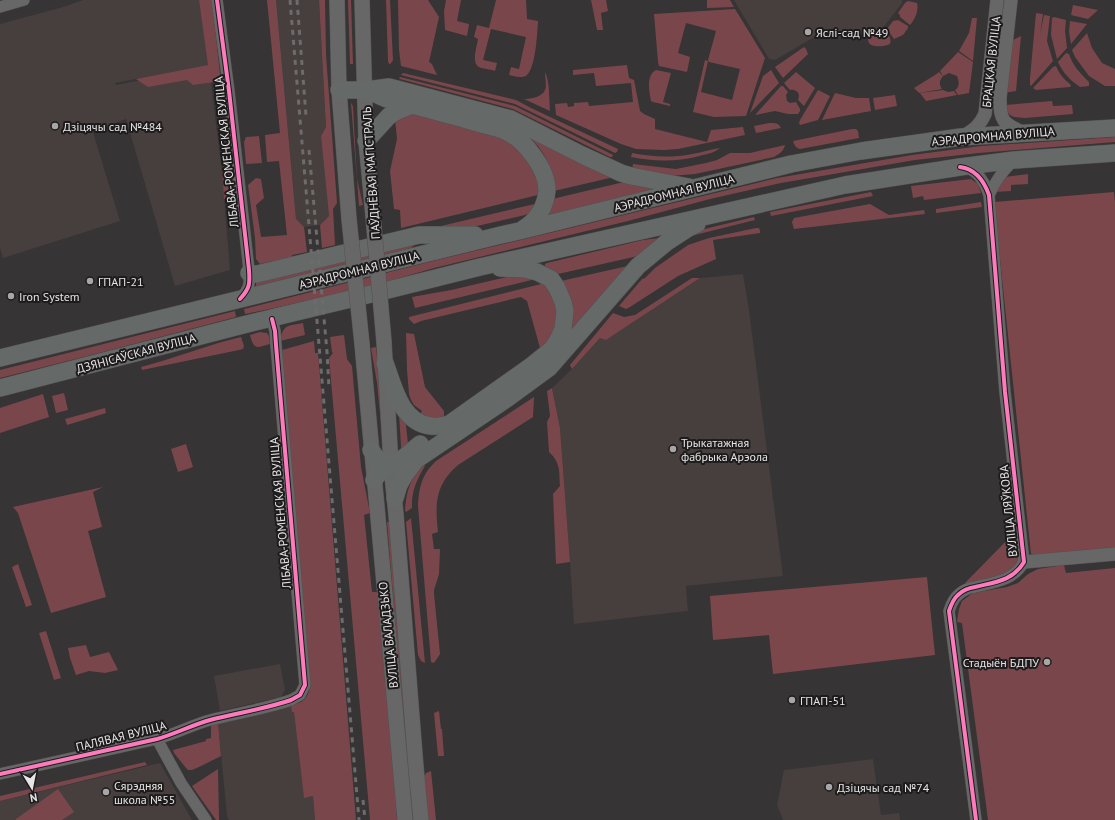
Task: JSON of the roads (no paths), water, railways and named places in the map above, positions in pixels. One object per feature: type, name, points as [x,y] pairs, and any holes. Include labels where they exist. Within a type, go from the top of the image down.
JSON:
[{"type":"main road","name":"ПАЎДНЁВАЯ МАГІСТРАЛЬ","points":[[337,0],[339,90],[349,219],[371,450]]},
{"type":"main road","name":"ПАЎДНЁВАЯ МАГІСТРАЛЬ","points":[[362,0],[366,90],[366,142],[384,342],[392,465]]},
{"type":"main road","points":[[339,90],[366,90],[390,87],[511,119],[621,173],[695,188]]},
{"type":"main road","points":[[366,90],[389,100],[460,117],[508,132],[529,149],[544,177],[547,187],[546,196],[541,212],[528,226],[519,231]]},
{"type":"main road","points":[[366,142],[389,116],[412,105]]},
{"type":"main road","name":"АЭРАДРОМНАЯ ВУЛІЦА","points":[[240,299],[810,160],[861,151],[961,137],[1115,128]]},
{"type":"main road","points":[[272,319],[480,267],[845,185],[1014,160],[1115,153]]},
{"type":"main road","points":[[371,450],[381,462],[392,465],[406,464],[416,460],[508,398],[548,368],[638,266],[667,242],[687,229],[723,213]]},
{"type":"main road","points":[[249,272],[257,274],[419,235],[501,235]]},
{"type":"main road","points":[[374,480],[378,474],[402,459],[416,447],[531,366],[552,349],[557,342],[563,329],[565,311],[557,288],[551,279],[537,272],[525,269],[480,267]]},
{"type":"main road","points":[[0,358],[240,299]]},
{"type":"main road","name":"ДЗЯНІСАЎСКАЯ ВУЛІЦА","points":[[0,388],[243,325],[272,319]]},
{"type":"main road","points":[[385,364],[402,406],[411,417],[420,423],[430,426],[450,424]]},
{"type":"main road","name":"ВУЛІЦА ВАЛАДЗЬКО","points":[[371,450],[405,820]]},
{"type":"main road","points":[[395,498],[399,484],[416,460]]},
{"type":"main road","name":"ВУЛІЦА ВАЛАДЗЬКО","points":[[392,465],[421,820]]},
{"type":"street","points":[[0,7],[24,0]]},
{"type":"street","name":"ЛІБАВА-РОМЕНСКАЯ ВУЛІЦА","points":[[217,0],[230,99],[249,272],[249,286],[247,291],[240,299]]},
{"type":"street","name":"БРАЦКАЯ ВУЛІЦА","points":[[961,137],[976,129],[985,114],[997,0]]},
{"type":"street","name":"БРАЦКАЯ ВУЛІЦА","points":[[1011,0],[1000,98],[1000,113],[1003,120],[1008,125],[1025,133]]},
{"type":"street","points":[[989,195],[1004,169],[1014,160]]},
{"type":"street","name":"ВУЛІЦА ЛЯЎКОВА","points":[[960,167],[969,168],[976,174],[982,180],[989,195],[1005,392],[1024,562],[1020,570],[1006,579],[965,589],[952,602],[948,611],[976,820]]},
{"type":"street","name":"ЛІБАВА-РОМЕНСКАЯ ВУЛІЦА","points":[[272,319],[275,331],[304,685],[300,695],[291,700]]},
{"type":"street","points":[[1024,562],[1115,554]]},
{"type":"street","name":"ПАЛЯВАЯ ВУЛІЦА","points":[[0,774],[157,739],[209,720],[291,700]]},
{"type":"street","points":[[157,739],[181,783],[206,820]]},
{"type":"railway","points":[[290,0],[359,820]]},
{"type":"railway","points":[[297,0],[306,116]]},
{"type":"railway","points":[[309,150],[329,388]]},
{"type":"railway","points":[[363,800],[365,820]]},
{"type":"place","name":"Яслі-сад №49","points":[[808,32]]},
{"type":"place","name":"Дзіцячы сад №484","points":[[55,126]]},
{"type":"place","name":"ГПАП-21","points":[[90,281]]},
{"type":"place","name":"Iron System","points":[[11,296]]},
{"type":"place","name":"Трыкатажная фабрыка Арэола","points":[[673,449]]},
{"type":"place","name":"Стадыён БДПУ","points":[[1047,662]]},
{"type":"place","name":"ГПАП-51","points":[[792,700]]},
{"type":"place","name":"Дзіцячы сад №74","points":[[829,787]]},
{"type":"place","name":"Сярэдняя школа №55","points":[[106,792]]}]
